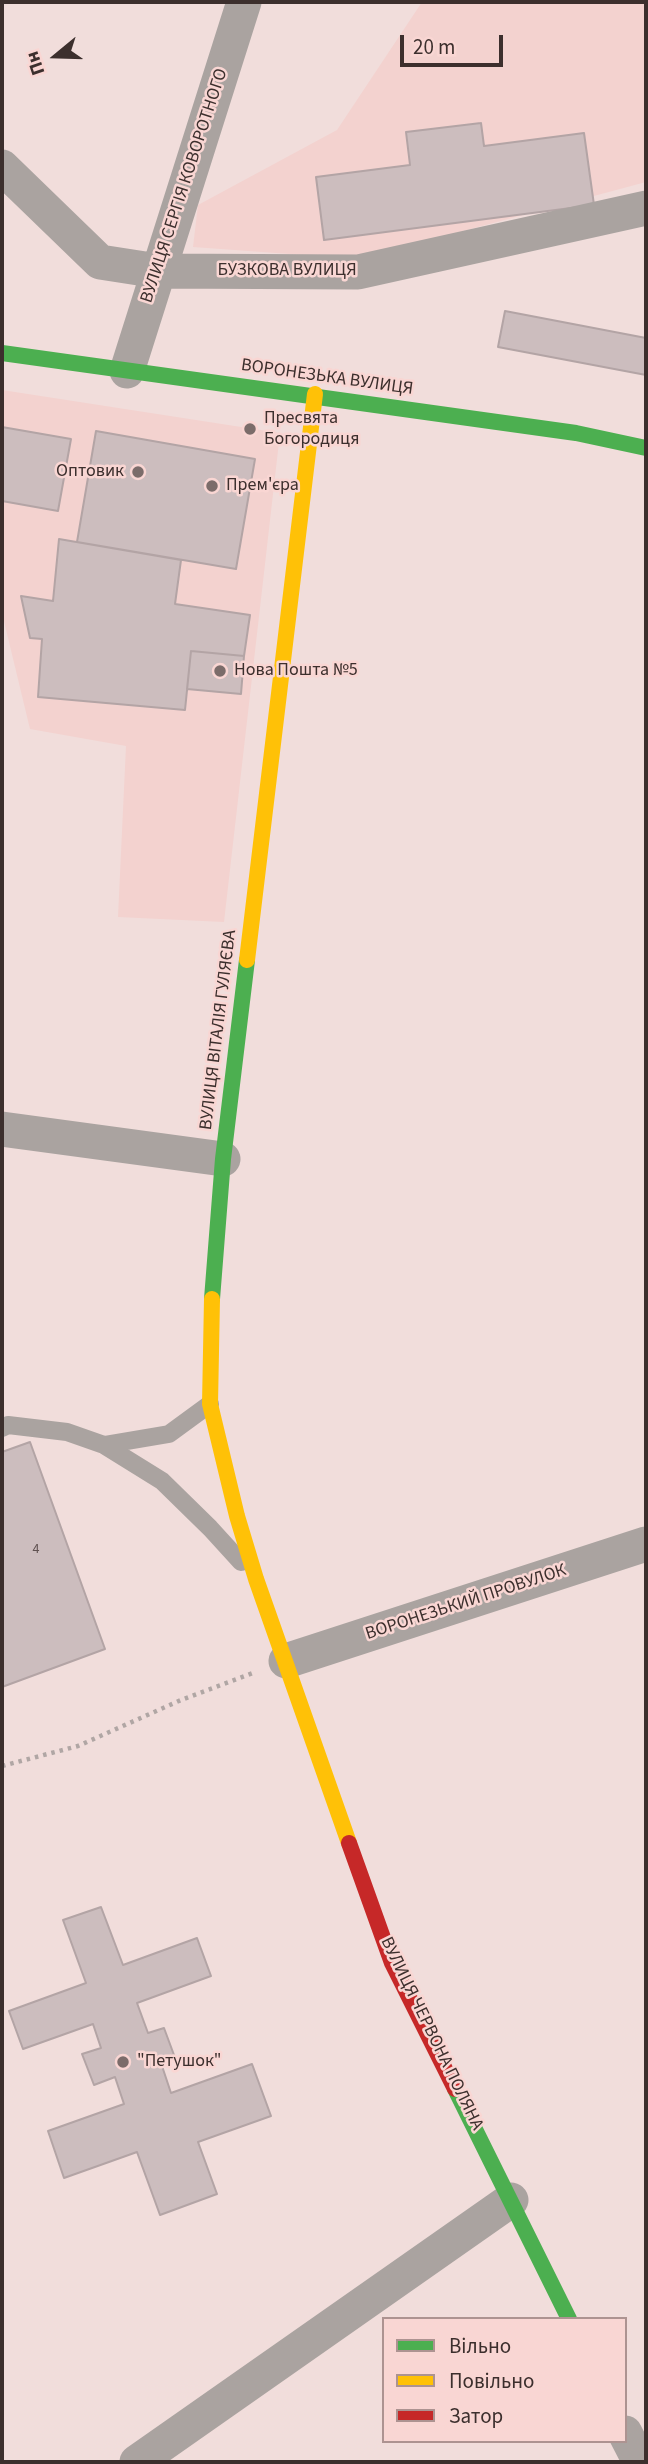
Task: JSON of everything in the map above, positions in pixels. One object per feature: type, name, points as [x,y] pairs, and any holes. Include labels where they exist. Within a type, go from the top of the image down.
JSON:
[{"type":"street","name":"ВУЛИЦЯ СЕРГІЯ КОВОРОТНОГО","points":[[127,371],[244,2]]},
{"type":"street","name":"БУЗКОВА ВУЛИЦЯ","points":[[2,167],[100,262],[158,271],[358,272],[646,208]]},
{"type":"street","name":"ВОРОНЕЗЬКА ВУЛИЦЯ","points":[[2,353],[315,394],[576,433],[646,449]]},
{"type":"street","name":"ВУЛИЦЯ ВІТАЛІЯ ГУЛЯЄВА","points":[[286,1661],[256,1579],[237,1516],[211,1405],[210,1329],[223,1159],[315,394]]},
{"type":"street","points":[[2,1129],[223,1159]]},
{"type":"street","name":"ВОРОНЕЗЬКИЙ ПРОВУЛОК","points":[[286,1661],[646,1546]]},
{"type":"street","name":"ВУЛИЦЯ ЧЕРВОНА ПОЛЯНА","points":[[286,1661],[392,1963],[568,2317]]},
{"type":"street","points":[[137,2462],[511,2200]]},
{"type":"street","points":[[627,2437],[639,2462]]},
{"type":"lane","points":[[104,1445],[169,1434],[211,1405]]},
{"type":"lane","points":[[2,1428],[8,1425],[68,1432],[104,1445],[162,1481],[210,1528],[256,1579]]},
{"type":"path","points":[[2,1766],[78,1746],[181,1700],[286,1661]]},
{"type":"shaded area","points":[[422,2],[646,2],[646,182],[359,259],[193,247],[198,205],[337,130]]},
{"type":"shaded area","points":[[2,390],[280,433],[224,922],[118,917],[126,746],[30,729],[2,613]]},
{"type":"building","points":[[481,123],[484,146],[584,133],[594,205],[324,240],[316,177],[410,165],[406,132]]},
{"type":"building","points":[[505,311],[646,338],[646,375],[498,347]]},
{"type":"building","points":[[2,427],[71,439],[58,511],[2,501]]},
{"type":"building","points":[[96,431],[255,459],[236,569],[77,542]]},
{"type":"building","points":[[59,539],[181,560],[175,604],[250,615],[244,656],[191,651],[185,710],[38,697],[42,639],[30,638],[21,596],[53,601]]},
{"type":"building","points":[[191,651],[244,656],[241,694],[187,689]]},
{"type":"building","points":[[30,1442],[105,1649],[2,1687],[2,1452]]},
{"type":"building","name":"\"Петушок\"","points":[[101,1907],[123,1965],[197,1938],[211,1976],[137,2003],[148,2033],[164,2028],[174,2055],[160,2060],[171,2093],[252,2064],[271,2116],[198,2142],[217,2194],[160,2215],[137,2152],[64,2178],[48,2131],[124,2104],[115,2077],[94,2085],[82,2054],[101,2048],[93,2024],[23,2049],[9,2011],[86,1983],[63,1920]]},
{"type":"traffic: fast","points":[[2,353],[576,433],[646,448]]},
{"type":"traffic: fast","points":[[212,1299],[223,1159],[247,960]]},
{"type":"traffic: fast","points":[[455,2089],[568,2317]]},
{"type":"traffic: slow","points":[[247,960],[315,394]]},
{"type":"traffic: slow","points":[[212,1299],[210,1404],[237,1516],[256,1579],[349,1843]]},
{"type":"traffic: jam","points":[[349,1843],[392,1963],[455,2089]]},
{"type":"place","name":"Пресвята Богородиця","points":[[250,429]]},
{"type":"place","name":"Оптовик","points":[[138,472]]},
{"type":"place","name":"Прем'єра","points":[[212,486]]},
{"type":"place","name":"Нова Пошта №5","points":[[220,671]]},
{"type":"place","name":"\"Петушок\"","points":[[123,2062]]}]
